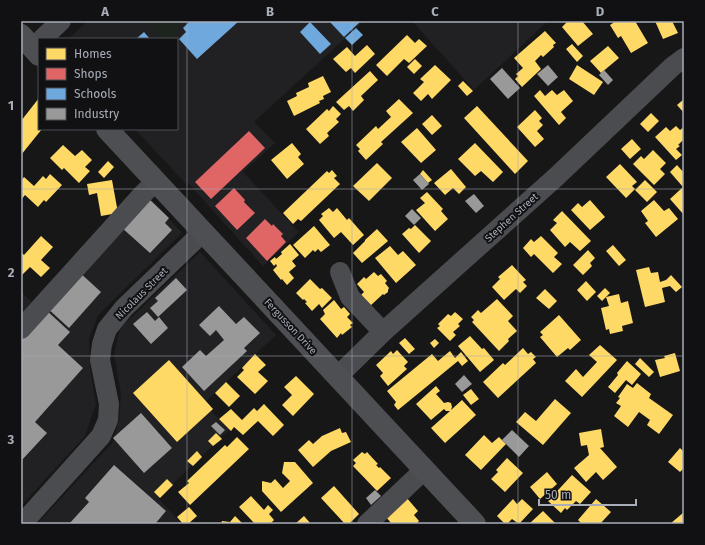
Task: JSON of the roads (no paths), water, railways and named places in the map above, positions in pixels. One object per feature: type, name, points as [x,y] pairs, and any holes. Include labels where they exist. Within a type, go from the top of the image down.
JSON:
[{"type":"main road","name":"Fergusson Drive","points":[[108,130],[475,524]]},
{"type":"street","points":[[42,38],[61,21]]},
{"type":"street","name":"Stephen Street","points":[[338,376],[383,332],[556,177],[673,66],[684,58]]},
{"type":"street","points":[[21,329],[156,181]]},
{"type":"street","name":"Nicolaus Street","points":[[22,524],[101,436],[108,420],[109,404],[100,360],[106,329],[124,308],[204,232]]},
{"type":"street","points":[[340,272],[350,297],[383,332]]},
{"type":"street","points":[[367,524],[424,470]]}]
